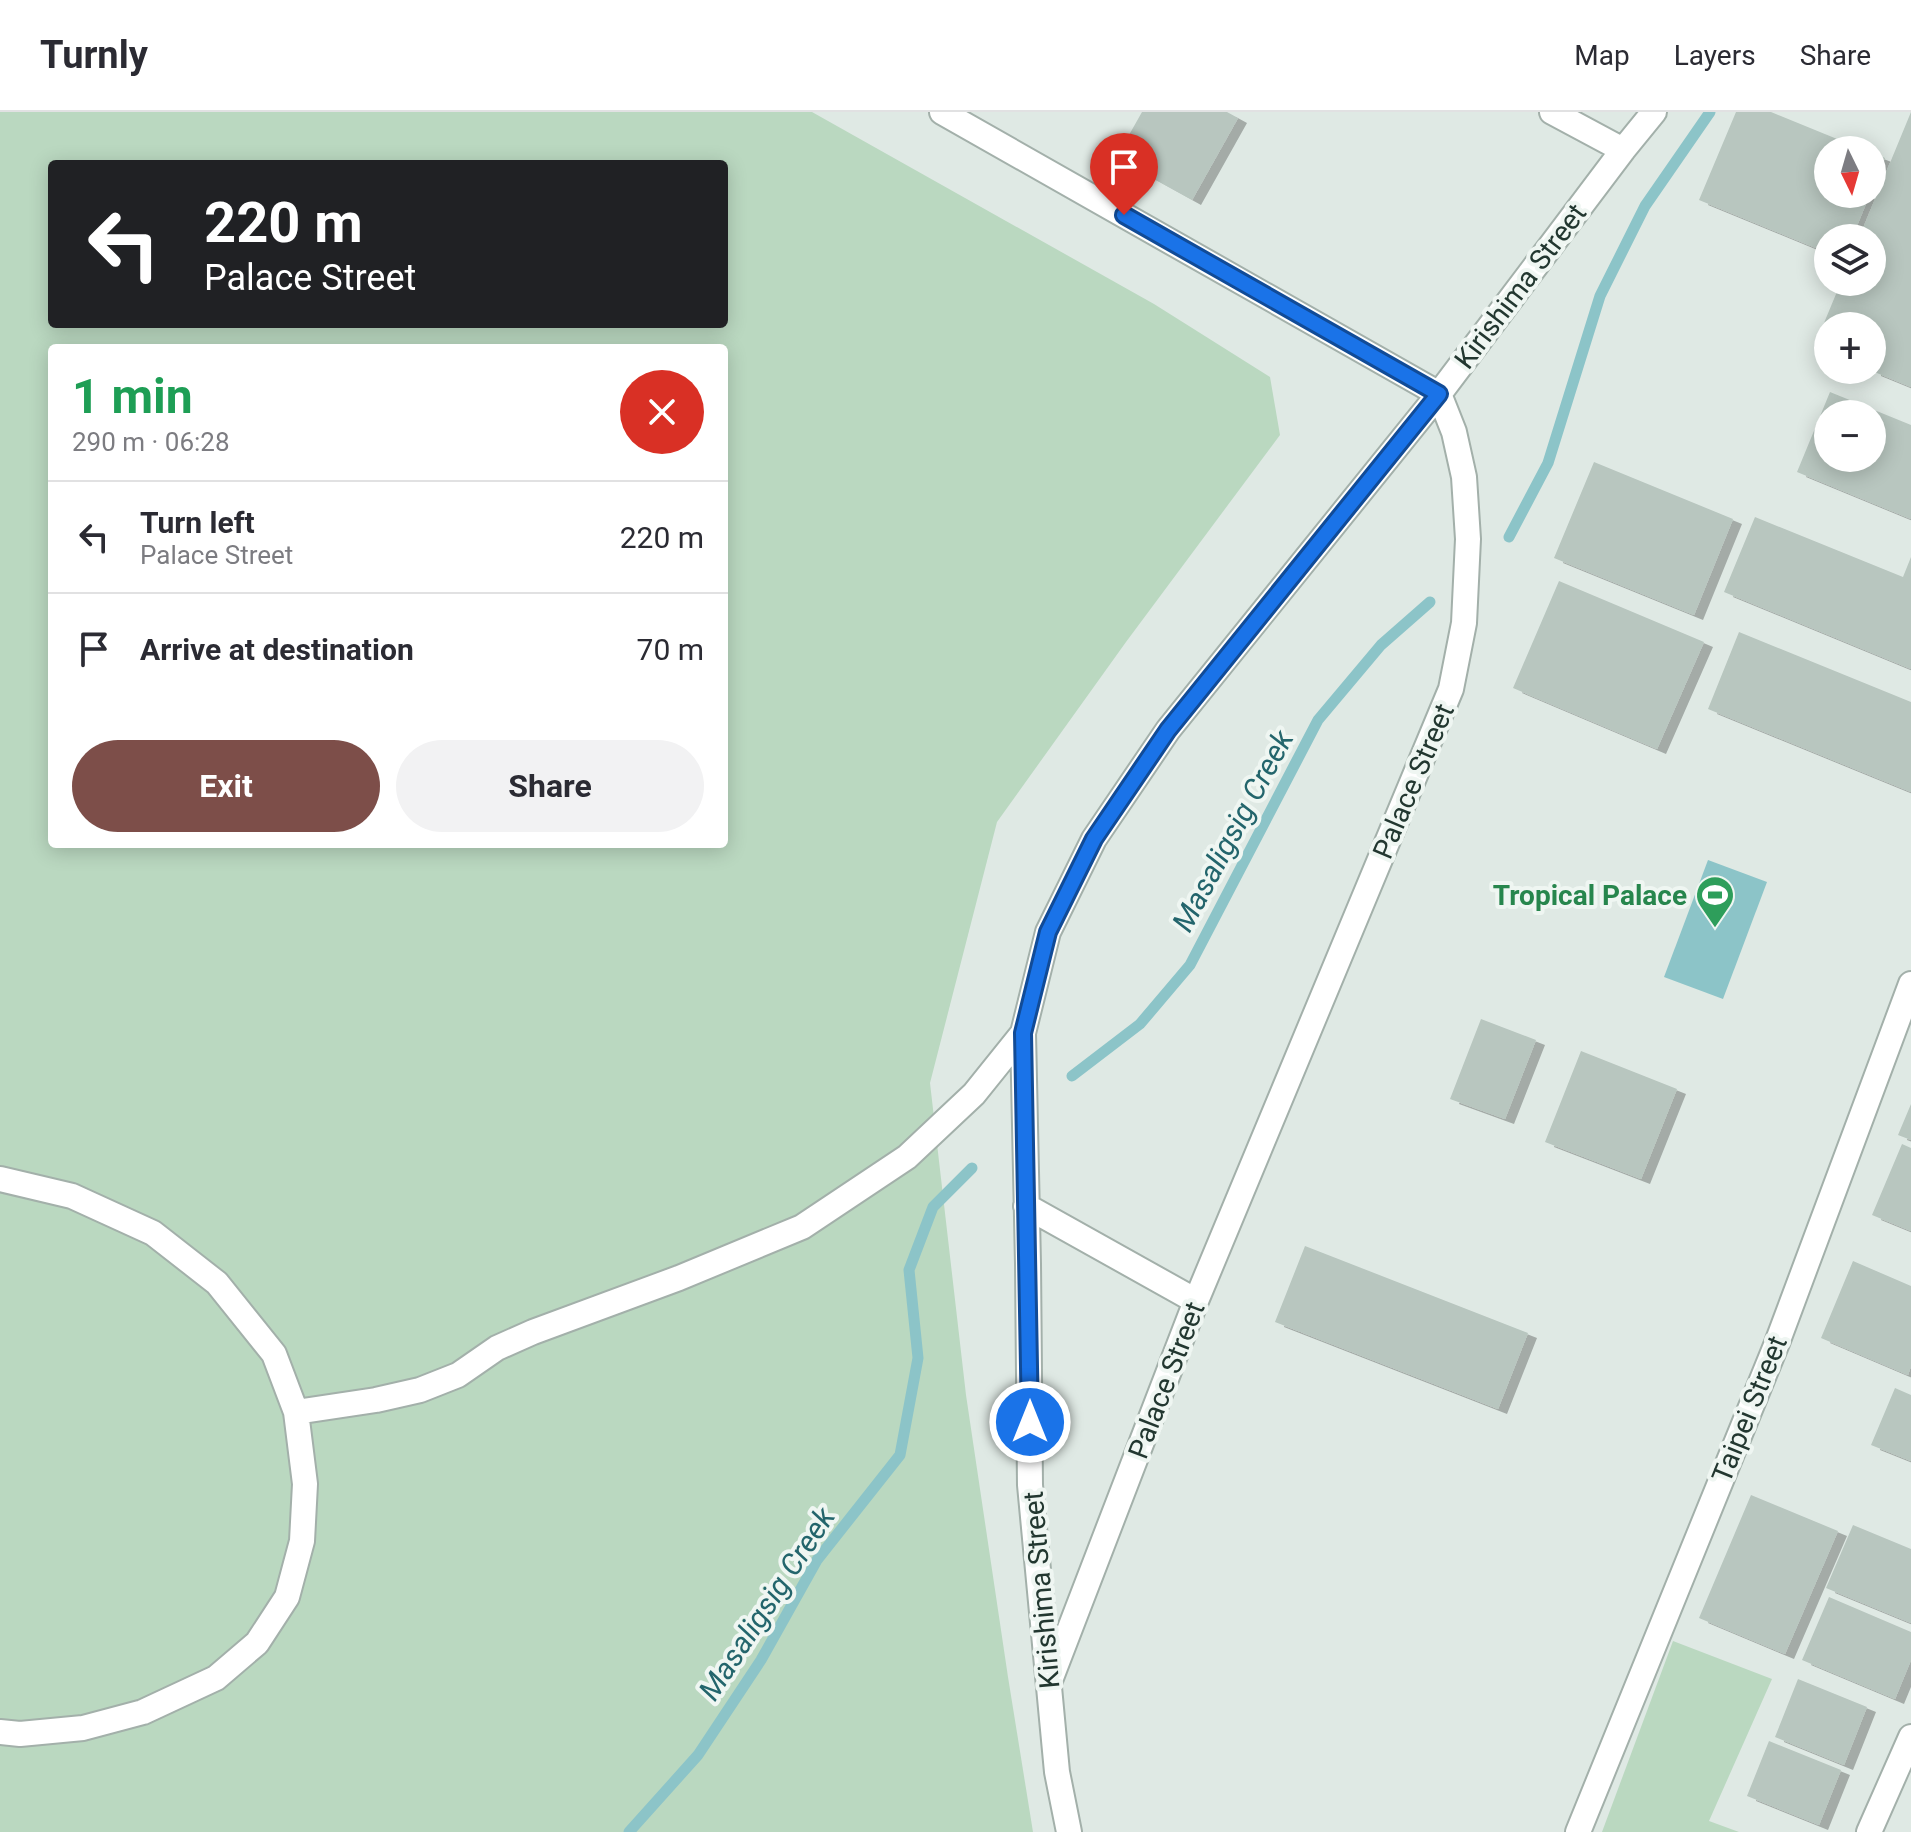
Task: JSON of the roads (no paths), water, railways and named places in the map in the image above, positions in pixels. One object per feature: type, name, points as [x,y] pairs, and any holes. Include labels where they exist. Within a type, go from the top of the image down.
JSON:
[{"type":"street","points":[[942,112],[1439,394]]},
{"type":"street","points":[[1552,112],[1623,150]]},
{"type":"street","name":"Kirishima Street","points":[[1069,1832],[1057,1772],[1030,1485],[1023,1033],[1048,932],[1094,839],[1168,730],[1439,394],[1654,112]]},
{"type":"street","name":"Palace Street","points":[[1049,1683],[1196,1301],[1451,689],[1464,623],[1468,539],[1464,477],[1454,432],[1439,394]]},
{"type":"street","name":"Taipei Street","points":[[1578,1832],[1777,1343],[1911,984]]},
{"type":"street","points":[[296,1412],[420,1390],[458,1375],[497,1348],[533,1332],[679,1278],[802,1227],[907,1157],[974,1094],[1023,1033]]},
{"type":"street","points":[[0,1179],[72,1196],[153,1233],[217,1283],[274,1354],[296,1412],[305,1484],[302,1541],[287,1597],[257,1643],[216,1678],[143,1712],[83,1728],[20,1734],[0,1732]]},
{"type":"street","points":[[1026,1206],[1196,1301]]},
{"type":"street","points":[[1869,1832],[1911,1737]]},
{"type":"water","name":"Tropical Palace","points":[[1708,860],[1767,882],[1723,999],[1664,977]]},
{"type":"waterway","name":"Masaligsig Creek","points":[[1509,537],[1548,463],[1600,296],[1645,206],[1710,112]]},
{"type":"waterway","name":"Masaligsig Creek","points":[[1072,1076],[1140,1024],[1190,965],[1318,720],[1381,645],[1430,602]]},
{"type":"waterway","name":"Masaligsig Creek","points":[[629,1832],[698,1755],[761,1660],[817,1560],[900,1455],[918,1358],[909,1270],[933,1207],[972,1168]]},
{"type":"place","name":"Tropical Palace","points":[[1715,929]]}]
